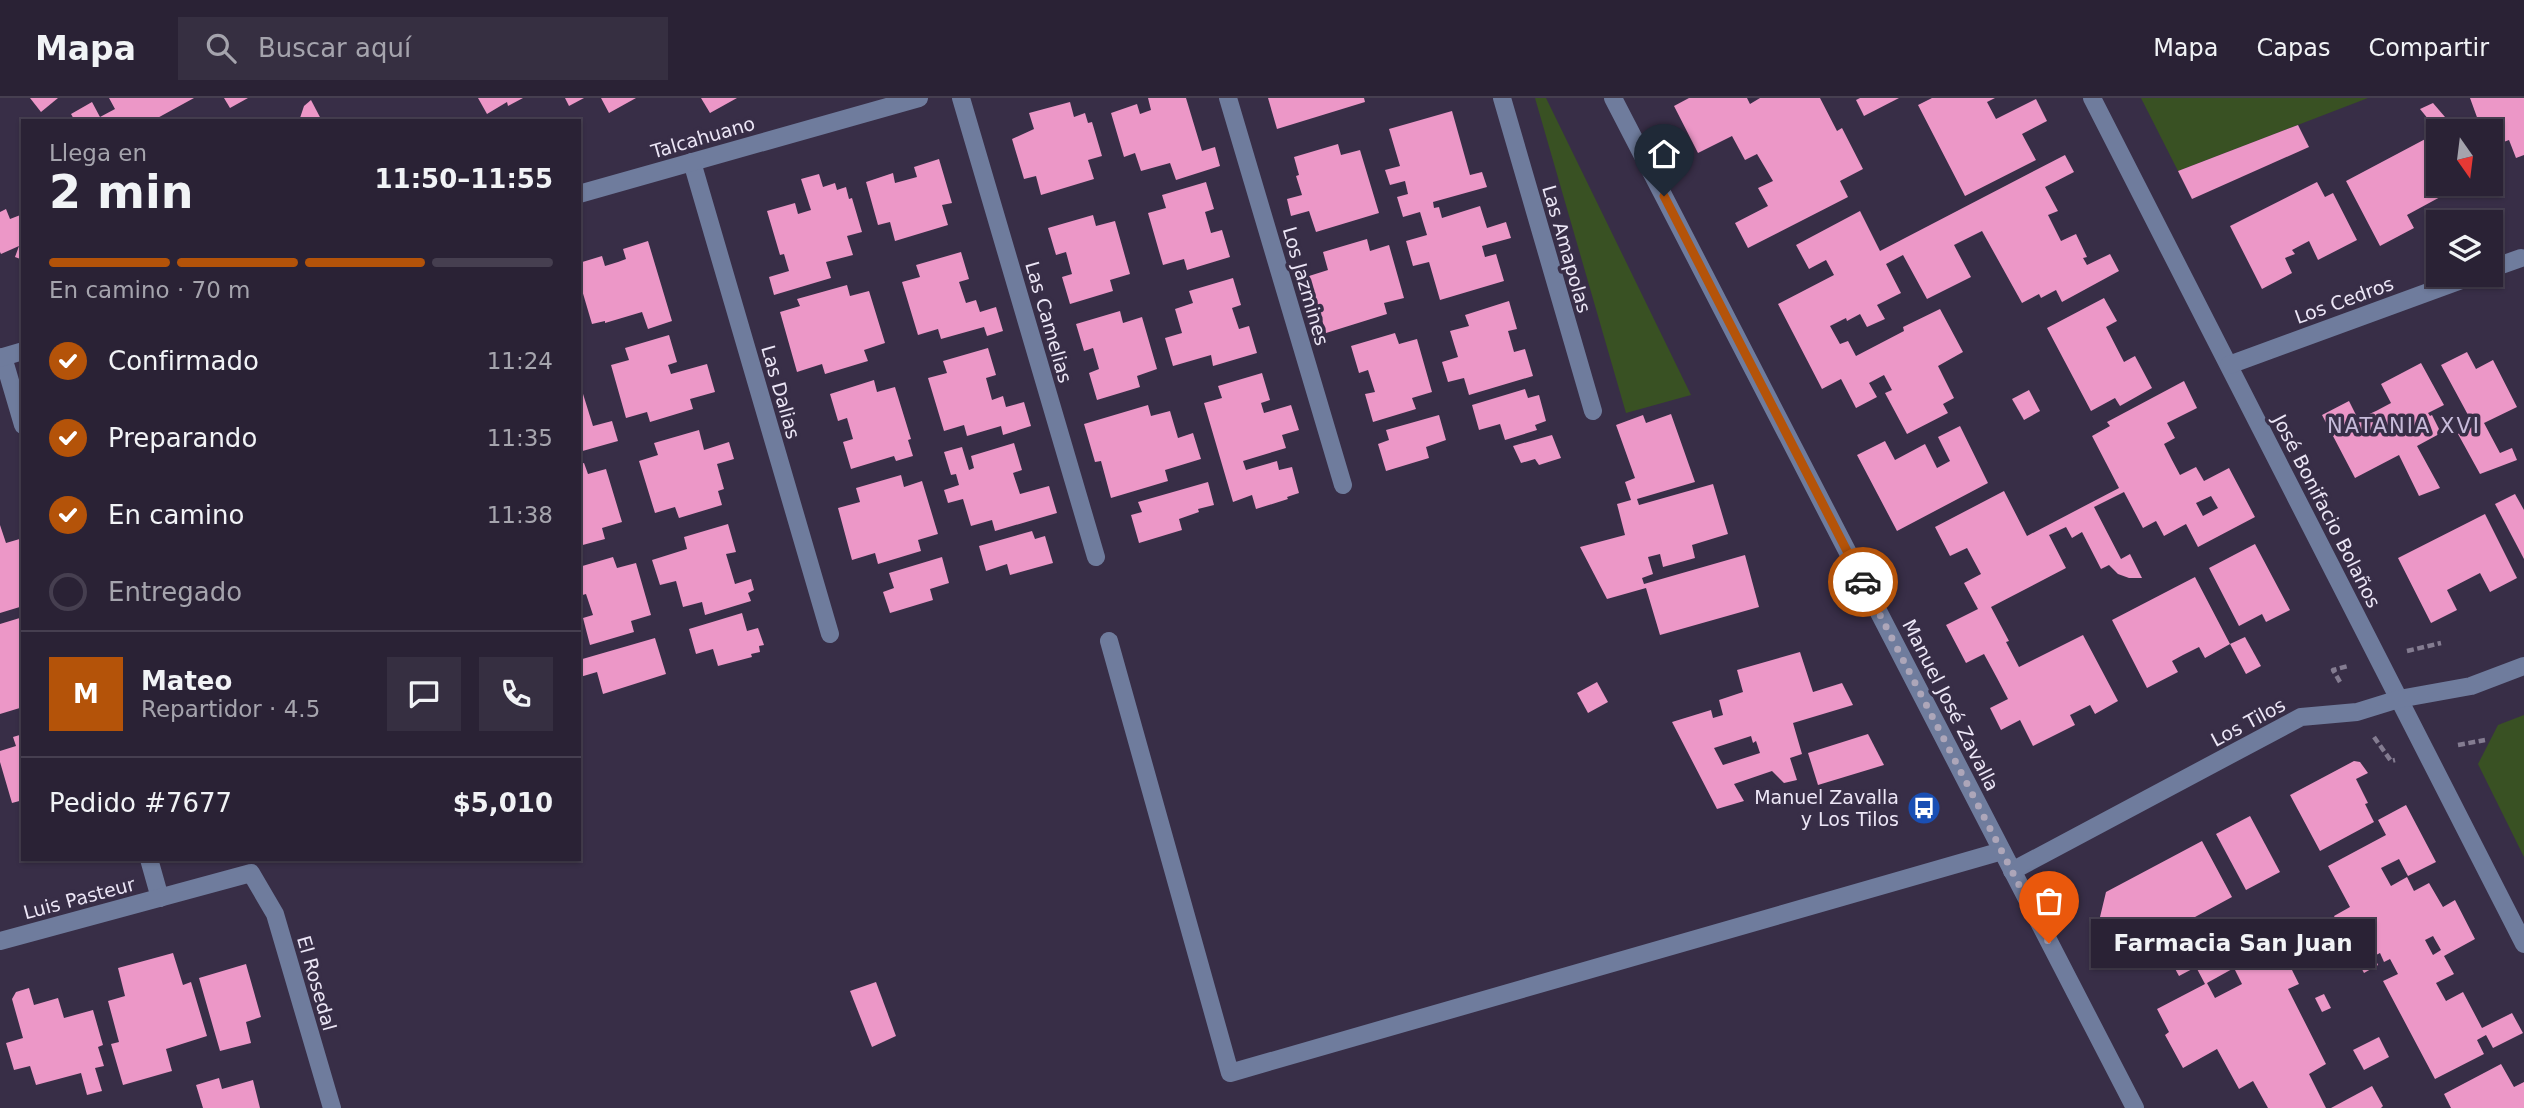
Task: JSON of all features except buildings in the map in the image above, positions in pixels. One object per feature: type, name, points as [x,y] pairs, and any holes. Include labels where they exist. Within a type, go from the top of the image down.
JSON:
[{"type":"street","name":"Talcahuano","points":[[581,193],[919,98]]},
{"type":"street","name":"Las Camelias","points":[[961,98],[1096,557]]},
{"type":"street","name":"Los Jazmines","points":[[1228,98],[1343,485]]},
{"type":"street","name":"Las Amapolas","points":[[1502,98],[1593,411]]},
{"type":"street","name":"Manuel José Zavalla","points":[[1613,98],[2135,1108]]},
{"type":"street","name":"José Bonifacio Bolaños","points":[[2092,98],[2524,944]]},
{"type":"street","name":"Las Dalias","points":[[692,162],[830,634]]},
{"type":"street","points":[[2503,264],[2521,258]]},
{"type":"street","name":"Los Cedros","points":[[2229,365],[2442,287]]},
{"type":"street","points":[[21,352],[1,357],[21,419]]},
{"type":"street","points":[[1109,641],[1230,1073],[2002,851]]},
{"type":"street","name":"Los Tilos","points":[[2012,871],[2301,717],[2357,712],[2399,699],[2471,686],[2524,666]]},
{"type":"street","points":[[150,861],[160,898]]},
{"type":"street","name":"Luis Pasteur","points":[[0,941],[251,873]]},
{"type":"street","name":"El Rosedal","points":[[251,873],[275,914],[332,1108]]},
{"type":"green space","points":[[1535,98],[1546,98],[1691,395],[1626,413]]},
{"type":"green space","points":[[2141,98],[2368,98],[2178,171]]},
{"type":"green space","points":[[2524,715],[2524,857],[2478,764],[2498,725]]},
{"type":"way so far","points":[[1863,582],[2049,943]]},
{"type":"place","name":"Manuel Zavalla y Los Tilos","points":[[1924,808]]},
{"type":"place","name":"Farmacia San Juan","points":[[2049,943]]},
{"type":"district","name":"NATANIA XVI","points":[[2404,426]]},
{"type":"route","points":[[1664,196],[1863,582]]}]
